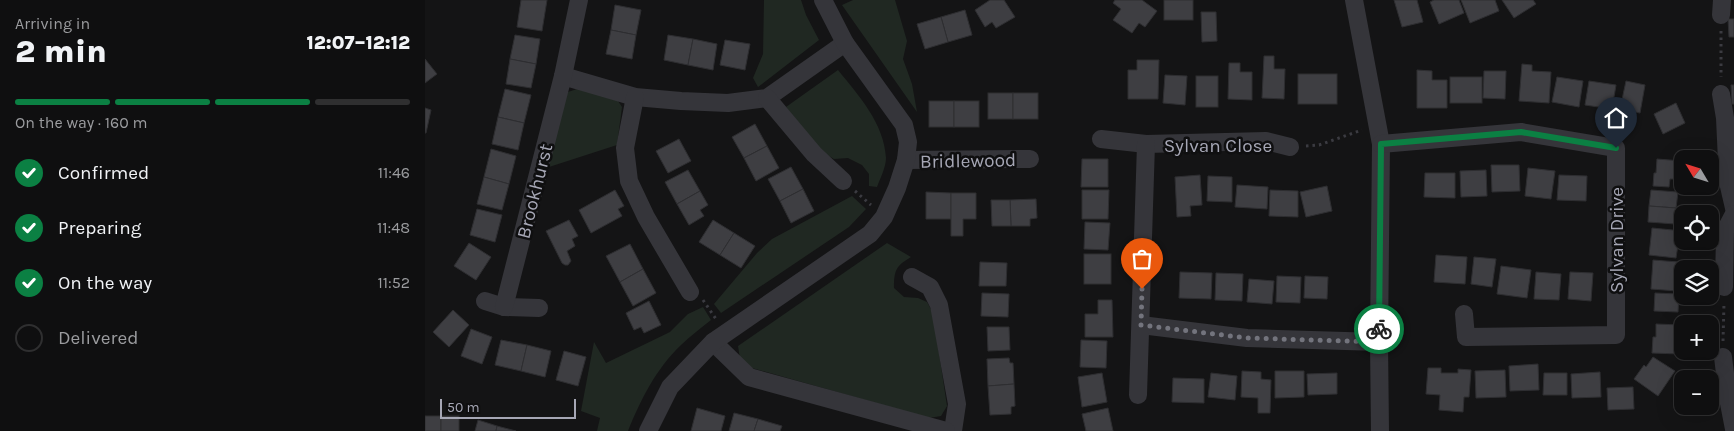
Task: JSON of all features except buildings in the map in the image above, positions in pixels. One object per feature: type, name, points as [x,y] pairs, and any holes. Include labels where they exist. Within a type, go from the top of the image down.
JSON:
[{"type":"street","name":"Brookhurst","points":[[505,307],[563,76],[579,0]]},
{"type":"street","points":[[648,431],[670,388],[713,342],[870,234],[885,216],[897,188],[906,160],[908,142],[904,125],[845,43],[823,0]]},
{"type":"street","points":[[1354,0],[1381,144],[1379,342],[1381,431]]},
{"type":"street","points":[[563,76],[635,97],[681,102],[728,103],[767,98],[845,43]]},
{"type":"street","points":[[1721,94],[1725,118],[1728,182],[1734,208]]},
{"type":"street","points":[[635,97],[625,148],[629,181],[646,217],[691,292]]},
{"type":"street","points":[[767,98],[814,154],[843,181]]},
{"type":"street","name":"Sylvan Drive","points":[[1381,144],[1521,132],[1616,148],[1616,335],[1466,337],[1464,314]]},
{"type":"street","name":"Sylvan Close","points":[[1101,139],[1145,144],[1266,141],[1290,147]]},
{"type":"street","name":"Sylvan Close","points":[[1138,394],[1145,144]]},
{"type":"street","name":"Bridlewood","points":[[906,160],[1031,159]]},
{"type":"street","points":[[1724,286],[1725,231],[1734,214]]},
{"type":"street","points":[[912,277],[930,287],[939,305],[957,404],[953,431]]},
{"type":"street","points":[[485,301],[505,307],[539,308]]},
{"type":"street","points":[[1141,325],[1247,338],[1379,342]]},
{"type":"street","points":[[713,342],[749,377],[946,431]]},
{"type":"street","points":[[1723,357],[1731,398],[1734,429]]},
{"type":"path","points":[[1721,8],[1721,94]]},
{"type":"path","points":[[1290,147],[1319,145],[1357,131],[1379,126]]},
{"type":"path","points":[[843,181],[885,216]]},
{"type":"path","points":[[1723,357],[1724,286]]},
{"type":"path","points":[[691,292],[706,302],[717,320],[713,342]]},
{"type":"shaded area","points":[[764,0],[801,0],[806,15],[819,40],[758,87],[753,78],[763,54]]},
{"type":"shaded area","points":[[853,0],[895,0],[907,41],[903,59],[912,84],[917,112],[842,5]]},
{"type":"shaded area","points":[[838,70],[869,111],[881,133],[886,162],[877,187],[869,186],[869,174],[862,165],[848,158],[834,159],[822,152],[786,107]]},
{"type":"shaded area","points":[[577,89],[616,98],[622,107],[617,145],[549,167],[562,101],[568,92]]},
{"type":"shaded area","points":[[852,196],[866,209],[849,227],[721,313],[714,304],[757,253],[772,239]]},
{"type":"shaded area","points":[[887,243],[911,257],[897,269],[894,288],[904,297],[918,298],[927,302],[933,313],[947,406],[941,416],[929,418],[752,368],[740,359],[738,346]]},
{"type":"shaded area","points":[[703,307],[711,320],[684,342],[664,364],[638,407],[628,431],[597,431],[600,418],[581,411],[594,342],[606,363],[670,332],[688,314]]},
{"type":"way so far","points":[[1142,289],[1141,325],[1247,338],[1379,342],[1379,329]]},
{"type":"route","points":[[1379,329],[1381,144],[1521,132],[1616,148]]}]
